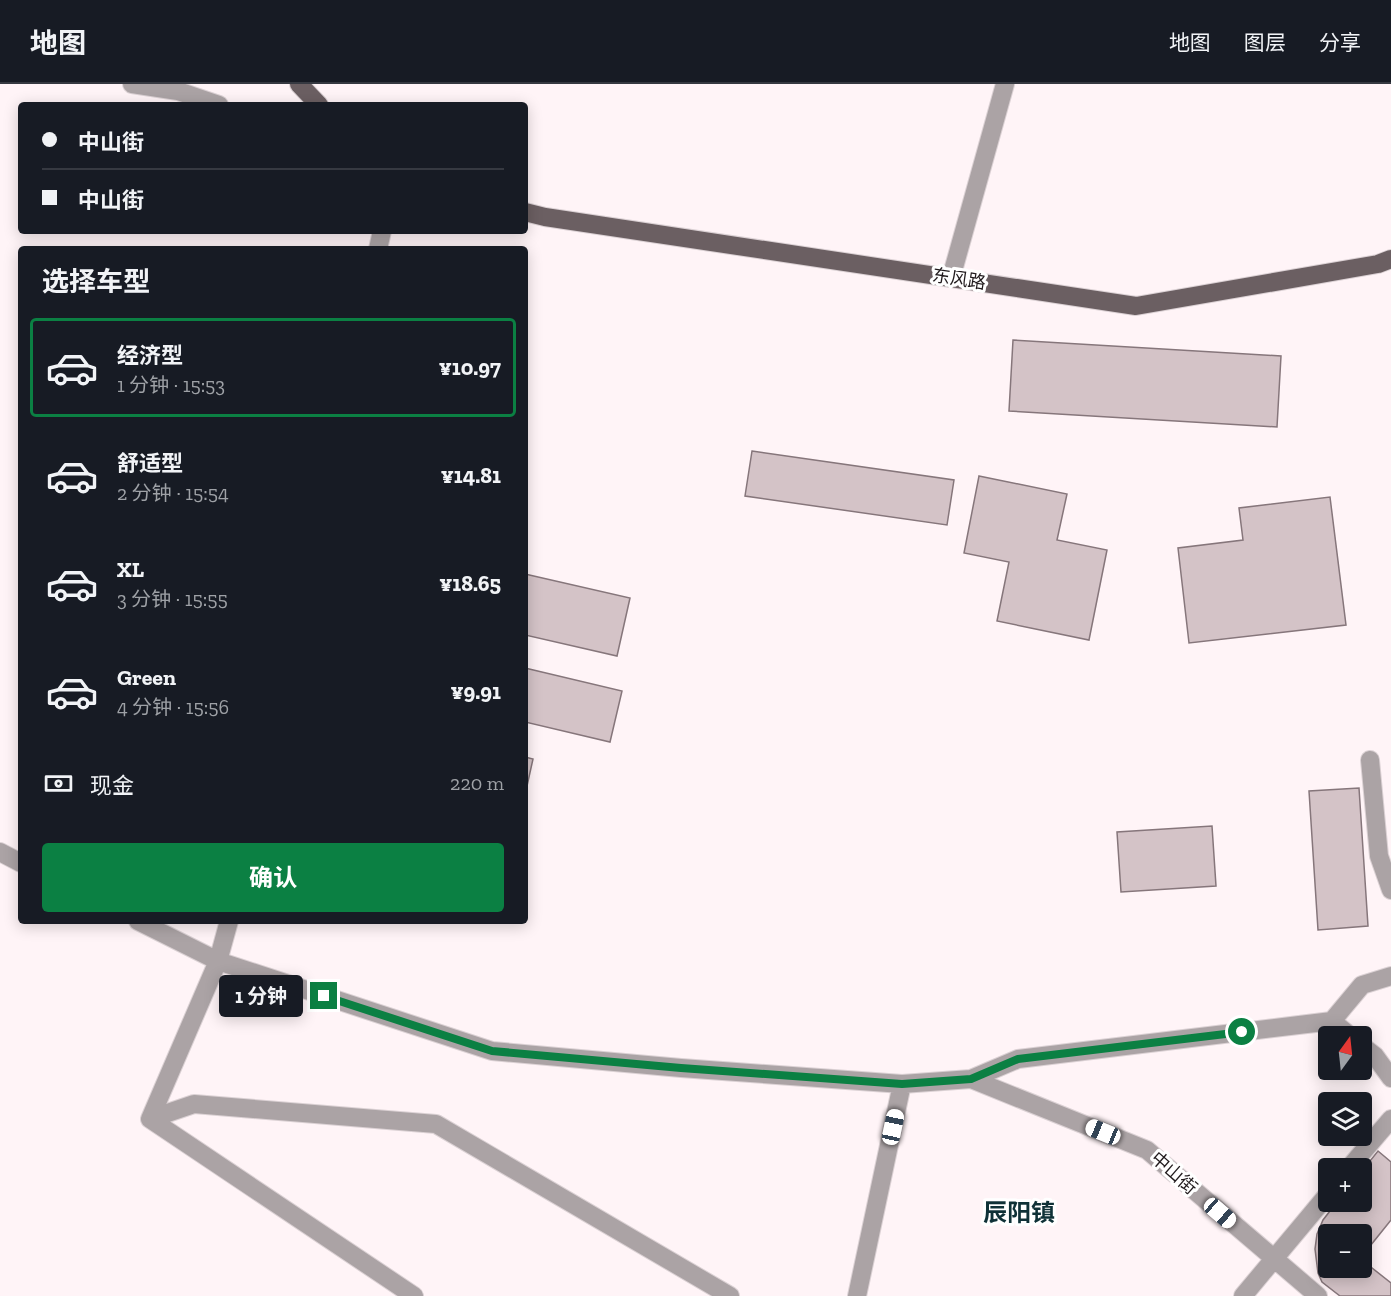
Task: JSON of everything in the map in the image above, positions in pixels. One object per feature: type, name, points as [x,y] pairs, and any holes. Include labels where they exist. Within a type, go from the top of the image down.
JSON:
[{"type":"main road","points":[[299,84],[317,102]]},
{"type":"main road","name":"东风路","points":[[528,213],[1136,306],[1378,264],[1391,259]]},
{"type":"street","points":[[132,84],[178,91],[210,102]]},
{"type":"street","points":[[951,278],[1005,84]]},
{"type":"street","points":[[1370,760],[1379,856],[1391,890]]},
{"type":"street","points":[[0,852],[18,861]]},
{"type":"street","name":"中山街","points":[[144,924],[218,961],[492,1051],[681,1068],[902,1084],[971,1079],[1018,1059],[1332,1021]]},
{"type":"street","points":[[150,1119],[218,961],[228,924]]},
{"type":"street","points":[[1338,1026],[1332,1021],[1362,985],[1391,976]]},
{"type":"street","points":[[1372,1054],[1391,1078]]},
{"type":"street","name":"中山街","points":[[971,1079],[1147,1150],[1318,1296]]},
{"type":"street","points":[[856,1296],[902,1084]]},
{"type":"street","points":[[150,1119],[194,1104],[436,1124],[730,1296]]},
{"type":"street","points":[[150,1119],[414,1296]]},
{"type":"street","points":[[1359,1158],[1389,1125]]},
{"type":"street","points":[[1244,1296],[1318,1206]]},
{"type":"building","points":[[1013,340],[1281,356],[1277,427],[1009,411]]},
{"type":"building","points":[[752,451],[954,480],[947,525],[745,496]]},
{"type":"building","points":[[979,476],[1067,494],[1057,540],[1107,550],[1089,640],[997,621],[1009,562],[964,553]]},
{"type":"building","points":[[1330,497],[1346,625],[1189,643],[1178,548],[1243,540],[1239,508]]},
{"type":"building","points":[[528,575],[630,598],[617,656],[528,636]]},
{"type":"building","points":[[528,669],[622,691],[610,742],[528,723]]},
{"type":"building","points":[[528,758],[533,759],[528,782]]},
{"type":"building","points":[[1359,788],[1368,926],[1318,930],[1309,791]]},
{"type":"building","points":[[1212,826],[1216,886],[1121,892],[1117,832]]},
{"type":"building","points":[[1378,1151],[1391,1162],[1391,1220],[1372,1244],[1372,1224],[1321,1224],[1329,1212],[1372,1212],[1372,1158]]},
{"type":"building","points":[[1318,1232],[1318,1273],[1315,1249]]},
{"type":"building","points":[[1372,1268],[1391,1283],[1391,1296],[1340,1296],[1320,1278],[1372,1278]]},
{"type":"district","name":"辰阳镇","points":[[1019,1212]]},
{"type":"route","points":[[324,996],[492,1051],[902,1084],[971,1079],[1018,1059],[1242,1032]]}]
